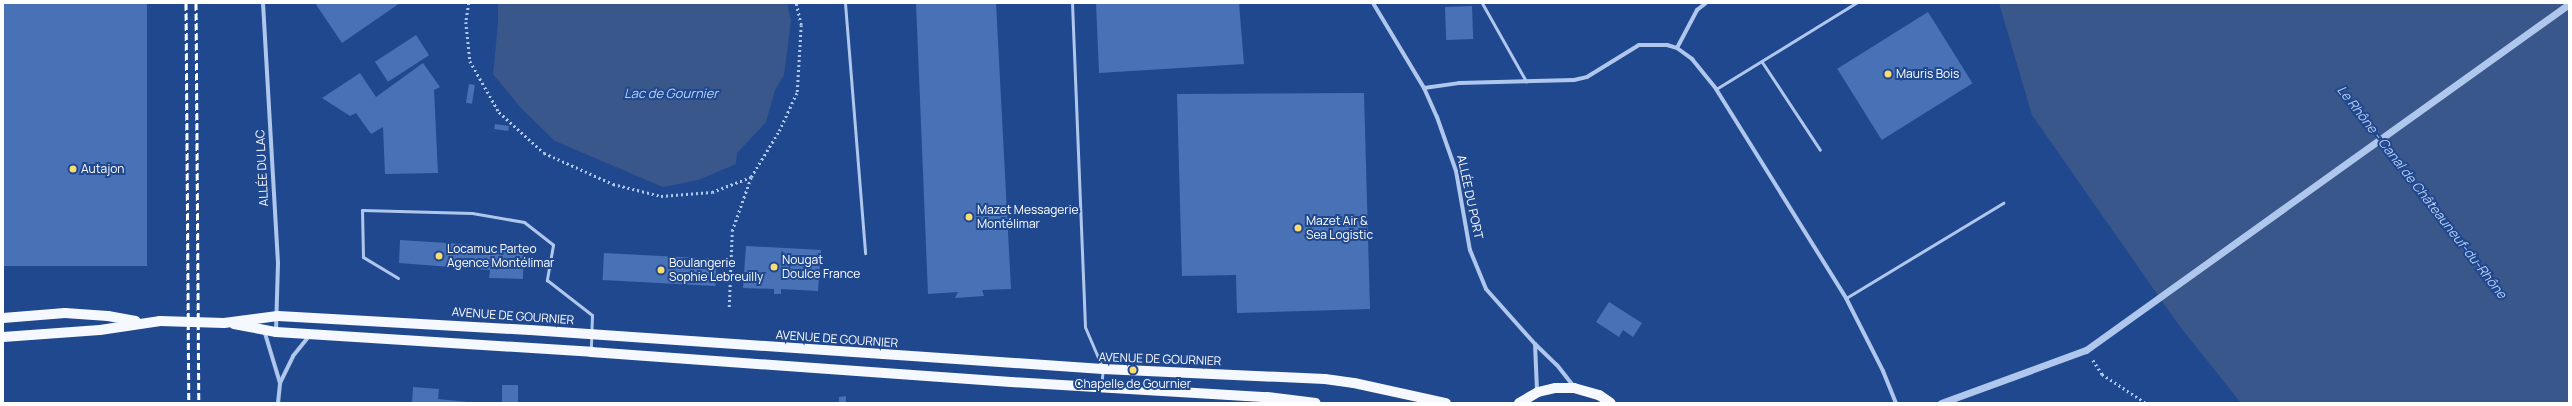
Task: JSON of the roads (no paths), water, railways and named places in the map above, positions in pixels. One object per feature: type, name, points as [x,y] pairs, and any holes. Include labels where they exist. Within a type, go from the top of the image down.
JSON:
[{"type":"main road","name":"AVENUE DE GOURNIER","points":[[3,318],[65,313],[108,316],[144,322]]},
{"type":"main road","name":"AVENUE DE GOURNIER","points":[[224,323],[278,316],[592,334],[1102,369],[1325,379],[1361,384],[1446,403]]},
{"type":"main road","name":"AVENUE DE GOURNIER","points":[[3,337],[100,330],[144,322],[224,323],[276,332],[1267,397],[1316,403]]},
{"type":"main road","points":[[1519,403],[1538,392],[1556,388],[1574,388],[1599,395],[1611,403]]},
{"type":"street","name":"ALLÉE DU LAC","points":[[263,3],[278,263],[278,316],[276,332]]},
{"type":"street","name":"ALLÉE DU PORT","points":[[1373,3],[1424,88],[1452,158],[1470,250],[1486,289],[1535,344],[1556,365],[1574,388]]},
{"type":"street","points":[[1677,48],[1698,10],[1706,3]]},
{"type":"street","points":[[1941,403],[2086,350],[2569,4]]},
{"type":"street","points":[[1424,88],[1459,83],[1574,80],[1587,77],[1639,45],[1667,44],[1677,48],[1692,59],[1716,89],[1846,298],[1883,371],[1896,403]]},
{"type":"street","points":[[264,330],[280,383]]},
{"type":"street","points":[[278,403],[280,383],[293,356],[310,334]]},
{"type":"street","points":[[1535,344],[1538,392]]},
{"type":"lane","points":[[845,3],[865,253]]},
{"type":"lane","points":[[1072,3],[1085,327],[1102,369],[1101,387]]},
{"type":"lane","points":[[1482,3],[1526,81]]},
{"type":"lane","points":[[1716,89],[1856,3]]},
{"type":"lane","points":[[1762,62],[1820,150]]},
{"type":"lane","points":[[1846,298],[2003,203]]},
{"type":"lane","points":[[398,278],[363,257],[362,210],[472,213],[524,222],[553,245],[547,280],[592,315],[590,352]]},
{"type":"water","name":"Lac de Gournier","points":[[498,3],[787,3],[791,21],[784,75],[775,90],[766,122],[737,153],[736,164],[698,180],[663,187],[555,141],[521,108],[493,74],[498,24]]},
{"type":"water","name":"Le Rhône - Canal de Châteauneuf-du-Rhône","points":[[1999,3],[2569,3],[2569,403],[2241,403],[2178,324],[2032,115]]},
{"type":"railway","points":[[186,3],[189,403]]},
{"type":"railway","points":[[196,3],[199,403]]},
{"type":"place","name":"Mauris Bois","points":[[1888,74]]},
{"type":"place","name":"Autajon","points":[[73,169]]},
{"type":"place","name":"Mazet Messagerie Montélimar","points":[[969,217]]},
{"type":"place","name":"Mazet Air & Sea Logistic","points":[[1298,228]]},
{"type":"place","name":"Locamuc Parteo Agence Montélimar","points":[[439,256]]},
{"type":"place","name":"Nougat Doulce France","points":[[774,267]]},
{"type":"place","name":"Boulangerie Sophie Lebreuilly","points":[[661,270]]},
{"type":"place","name":"Chapelle de Gournier","points":[[1133,370]]}]
